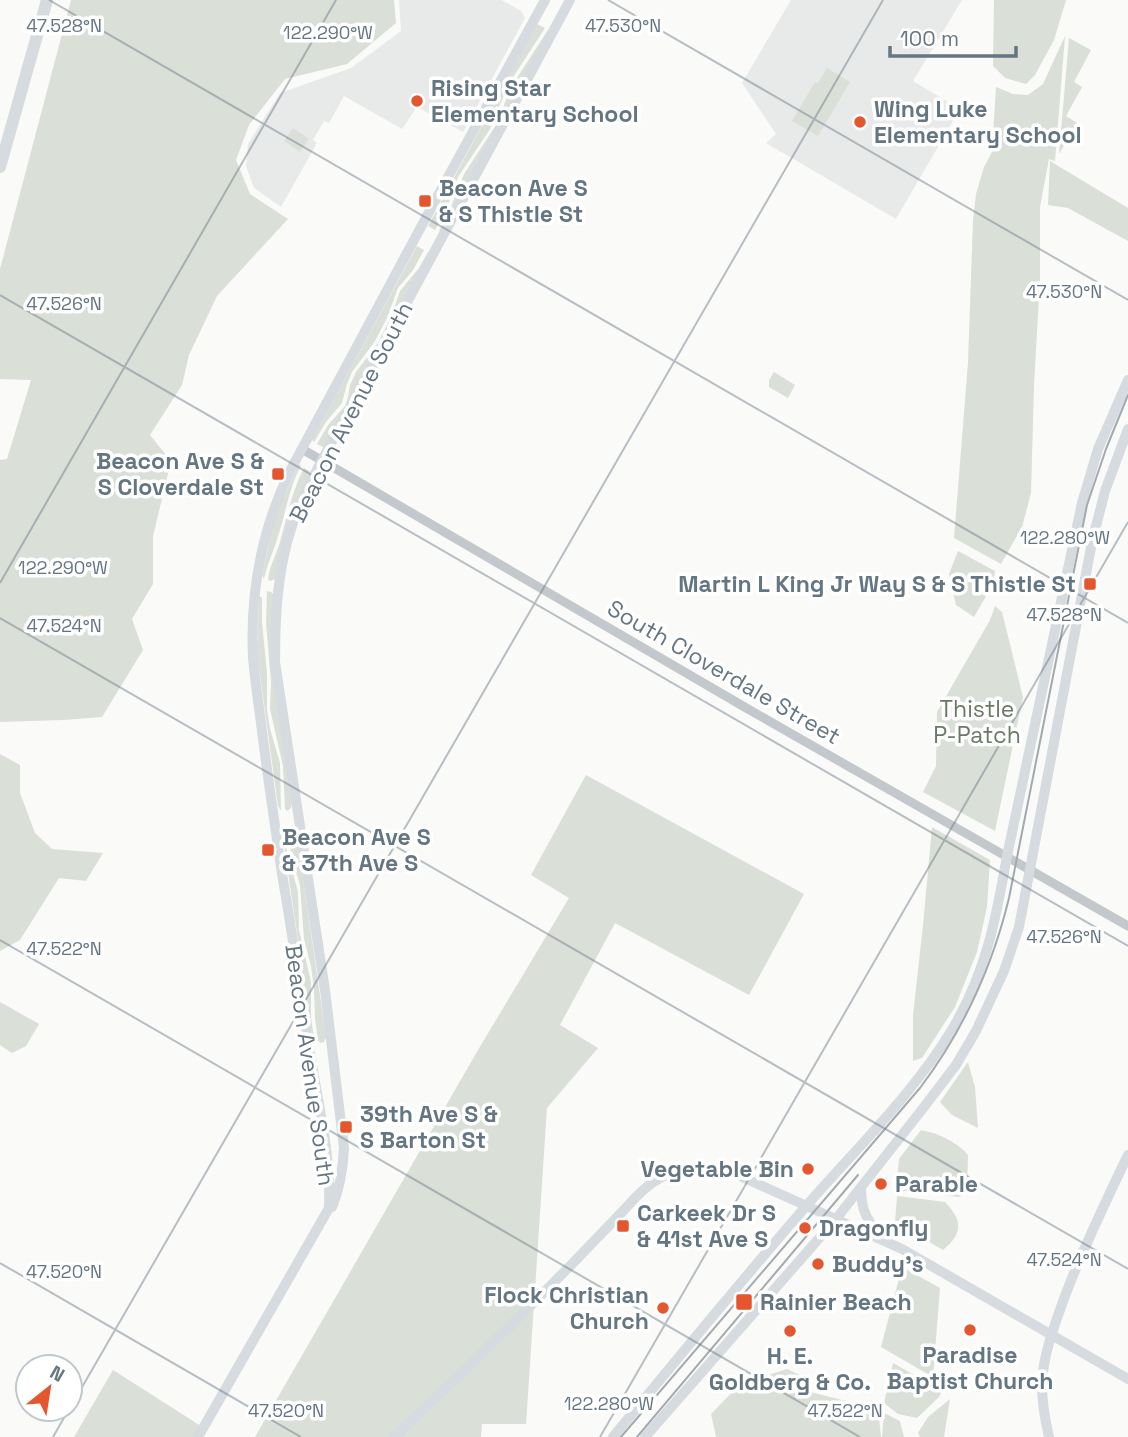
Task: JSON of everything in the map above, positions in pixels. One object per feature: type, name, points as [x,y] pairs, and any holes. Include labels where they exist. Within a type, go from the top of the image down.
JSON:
[{"type":"highway","points":[[0,167],[47,0]]},
{"type":"main road","name":"Beacon Avenue South","points":[[328,1208],[330,1180],[327,1151],[273,820],[253,660],[255,584],[283,485],[545,0]]},
{"type":"main road","name":"Beacon Avenue South","points":[[328,1208],[332,1207],[342,1177],[344,1148],[325,990],[275,662],[275,622],[285,549],[295,516],[322,460],[570,0]]},
{"type":"main road","points":[[613,1437],[807,1205],[904,1096],[953,1027],[973,988],[990,941],[1082,503],[1098,449],[1128,380]]},
{"type":"main road","points":[[645,1437],[861,1188],[948,1075],[976,1031],[994,994],[1019,928],[1092,542],[1105,491],[1128,429]]},
{"type":"main road","points":[[1049,1437],[1042,1384],[1052,1336],[1076,1267],[1128,1155]]},
{"type":"main road","points":[[394,1437],[544,1293],[644,1189],[659,1178],[678,1170],[710,1166],[729,1171],[882,1239],[1128,1379]]},
{"type":"main road","points":[[861,1188],[864,1214],[882,1239]]},
{"type":"main road","points":[[198,1437],[328,1208]]},
{"type":"street","name":"South Cloverdale Street","points":[[302,449],[748,709],[1128,926]]},
{"type":"shaded area","name":"Rising Star Elementary School","points":[[399,0],[502,0],[521,11],[525,18],[463,132],[417,107],[402,129],[344,96],[329,123],[324,121],[313,140],[317,143],[281,207],[254,188],[246,166],[248,144],[280,93],[351,68],[401,31]]},
{"type":"shaded area","name":"Wing Luke Elementary School","points":[[791,0],[962,0],[913,81],[960,109],[896,219],[766,143],[776,134],[742,83]]},
{"type":"green space","points":[[71,0],[394,0],[396,23],[347,64],[285,79],[249,125],[236,160],[250,194],[288,219],[217,296],[189,355],[182,385],[150,435],[171,461],[153,536],[153,584],[132,619],[143,650],[102,717],[0,722],[0,460],[7,459],[31,380],[0,379],[0,269]]},
{"type":"green space","points":[[994,0],[1066,0],[1054,40],[1035,75],[1026,84],[1005,78],[993,66]]},
{"type":"green space","points":[[537,24],[545,28],[508,85],[490,129],[458,177],[447,208],[435,230],[428,226]]},
{"type":"green space","points":[[548,30],[550,31],[442,230],[439,231],[464,174],[496,125],[511,87]]},
{"type":"green space","points":[[1065,36],[1055,161],[1049,159],[1040,207],[1040,279],[1031,493],[1022,527],[1001,564],[954,538],[968,363],[976,194],[984,167],[992,152],[996,87],[1013,94],[1028,95],[1043,84]]},
{"type":"green space","points":[[1069,38],[1091,50],[1074,82],[1082,87],[1066,116],[1077,123],[1059,154]]},
{"type":"green space","points":[[827,68],[850,82],[818,136],[792,121],[815,82],[818,83]]},
{"type":"green space","points":[[293,128],[309,139],[300,152],[284,141]]},
{"type":"green space","points":[[1050,161],[1128,208],[1128,241],[1068,208],[1048,205]]},
{"type":"green space","points":[[417,246],[424,250],[413,270],[398,288],[375,341],[352,372],[342,403],[314,442],[312,440]]},
{"type":"green space","points":[[428,252],[430,253],[325,448],[317,444],[328,425],[345,406],[356,372],[378,343],[400,291]]},
{"type":"green space","points":[[774,372],[795,385],[788,398],[769,387],[769,380]]},
{"type":"green space","points":[[299,464],[301,466],[264,579],[262,575],[273,526]]},
{"type":"green space","points":[[304,468],[311,472],[275,579],[270,581],[270,569]]},
{"type":"green space","points":[[958,551],[995,571],[993,584],[974,617],[956,605],[949,574]]},
{"type":"green space","points":[[267,591],[274,595],[292,802],[287,811],[283,766],[270,709]]},
{"type":"green space","points":[[259,597],[262,597],[267,710],[280,763],[281,811],[278,806],[257,653]]},
{"type":"green space","name":"Thistle P-Patch","points":[[995,606],[1002,612],[1023,697],[995,831],[923,792],[936,766],[937,712],[990,620]]},
{"type":"green space","points":[[0,754],[20,765],[20,793],[35,833],[52,849],[103,853],[86,881],[59,878],[20,940],[0,951]]},
{"type":"green space","points":[[586,775],[804,894],[749,995],[615,923],[560,1025],[598,1048],[547,1108],[526,1424],[482,1424],[481,1437],[255,1437],[478,1050],[569,898],[531,875]]},
{"type":"green space","points":[[932,827],[990,860],[987,907],[977,952],[955,1007],[922,1058],[913,1061],[913,1015]]},
{"type":"green space","points":[[287,829],[296,830],[326,1037],[321,1043],[318,1041],[311,966],[304,939],[300,885]]},
{"type":"green space","points":[[282,832],[298,892],[299,930],[311,982],[311,1018],[315,1043],[313,1041]]},
{"type":"green space","points":[[0,1002],[39,1024],[26,1046],[12,1053],[0,1045]]},
{"type":"green space","points":[[968,1062],[975,1087],[978,1128],[952,1115],[940,1102]]},
{"type":"green space","points":[[921,1130],[947,1139],[968,1155],[967,1191],[964,1194],[959,1197],[896,1190],[899,1159]]},
{"type":"green space","points":[[897,1196],[945,1202],[958,1221],[957,1232],[950,1244],[943,1250],[895,1222]]},
{"type":"green space","points":[[902,1267],[940,1288],[933,1377],[881,1347]]},
{"type":"green space","points":[[893,1363],[942,1391],[917,1418],[898,1414],[884,1403]]},
{"type":"green space","points":[[787,1369],[806,1378],[810,1392],[878,1409],[881,1437],[716,1437],[711,1414],[740,1384]]},
{"type":"green space","points":[[113,1370],[204,1428],[198,1437],[74,1437]]},
{"type":"green space","points":[[950,1399],[944,1437],[920,1437],[918,1433],[928,1417]]},
{"type":"green space","points":[[884,1413],[900,1421],[904,1437],[882,1437]]},
{"type":"tram line","points":[[621,1437],[920,1088],[963,1021],[985,974],[1009,898],[1087,505],[1128,395]]},
{"type":"tram line","points":[[637,1437],[858,1175]]},
{"type":"place","name":"Rising Star Elementary School","points":[[417,101]]},
{"type":"place","name":"Wing Luke Elementary School","points":[[860,122]]},
{"type":"place","name":"Beacon Ave S & S Thistle St","points":[[425,201]]},
{"type":"place","name":"Beacon Ave S & S Cloverdale St","points":[[278,474]]},
{"type":"place","name":"Martin L King Jr Way S & S Thistle St","points":[[1090,584]]},
{"type":"place","name":"Beacon Ave S & 37th Ave S","points":[[268,850]]},
{"type":"place","name":"39th Ave S & S Barton St","points":[[346,1127]]},
{"type":"place","name":"Vegetable Bin","points":[[808,1169]]},
{"type":"place","name":"Parable","points":[[881,1184]]},
{"type":"place","name":"Carkeek Dr S & 41st Ave S","points":[[623,1226]]},
{"type":"place","name":"Dragonfly","points":[[805,1228]]},
{"type":"place","name":"Buddy's","points":[[818,1264]]},
{"type":"place","name":"Rainier Beach","points":[[744,1302]]},
{"type":"place","name":"Flock Christian Church","points":[[663,1308]]},
{"type":"place","name":"Paradise Baptist Church","points":[[970,1330]]},
{"type":"place","name":"H. E. Goldberg & Co.","points":[[790,1331]]}]
